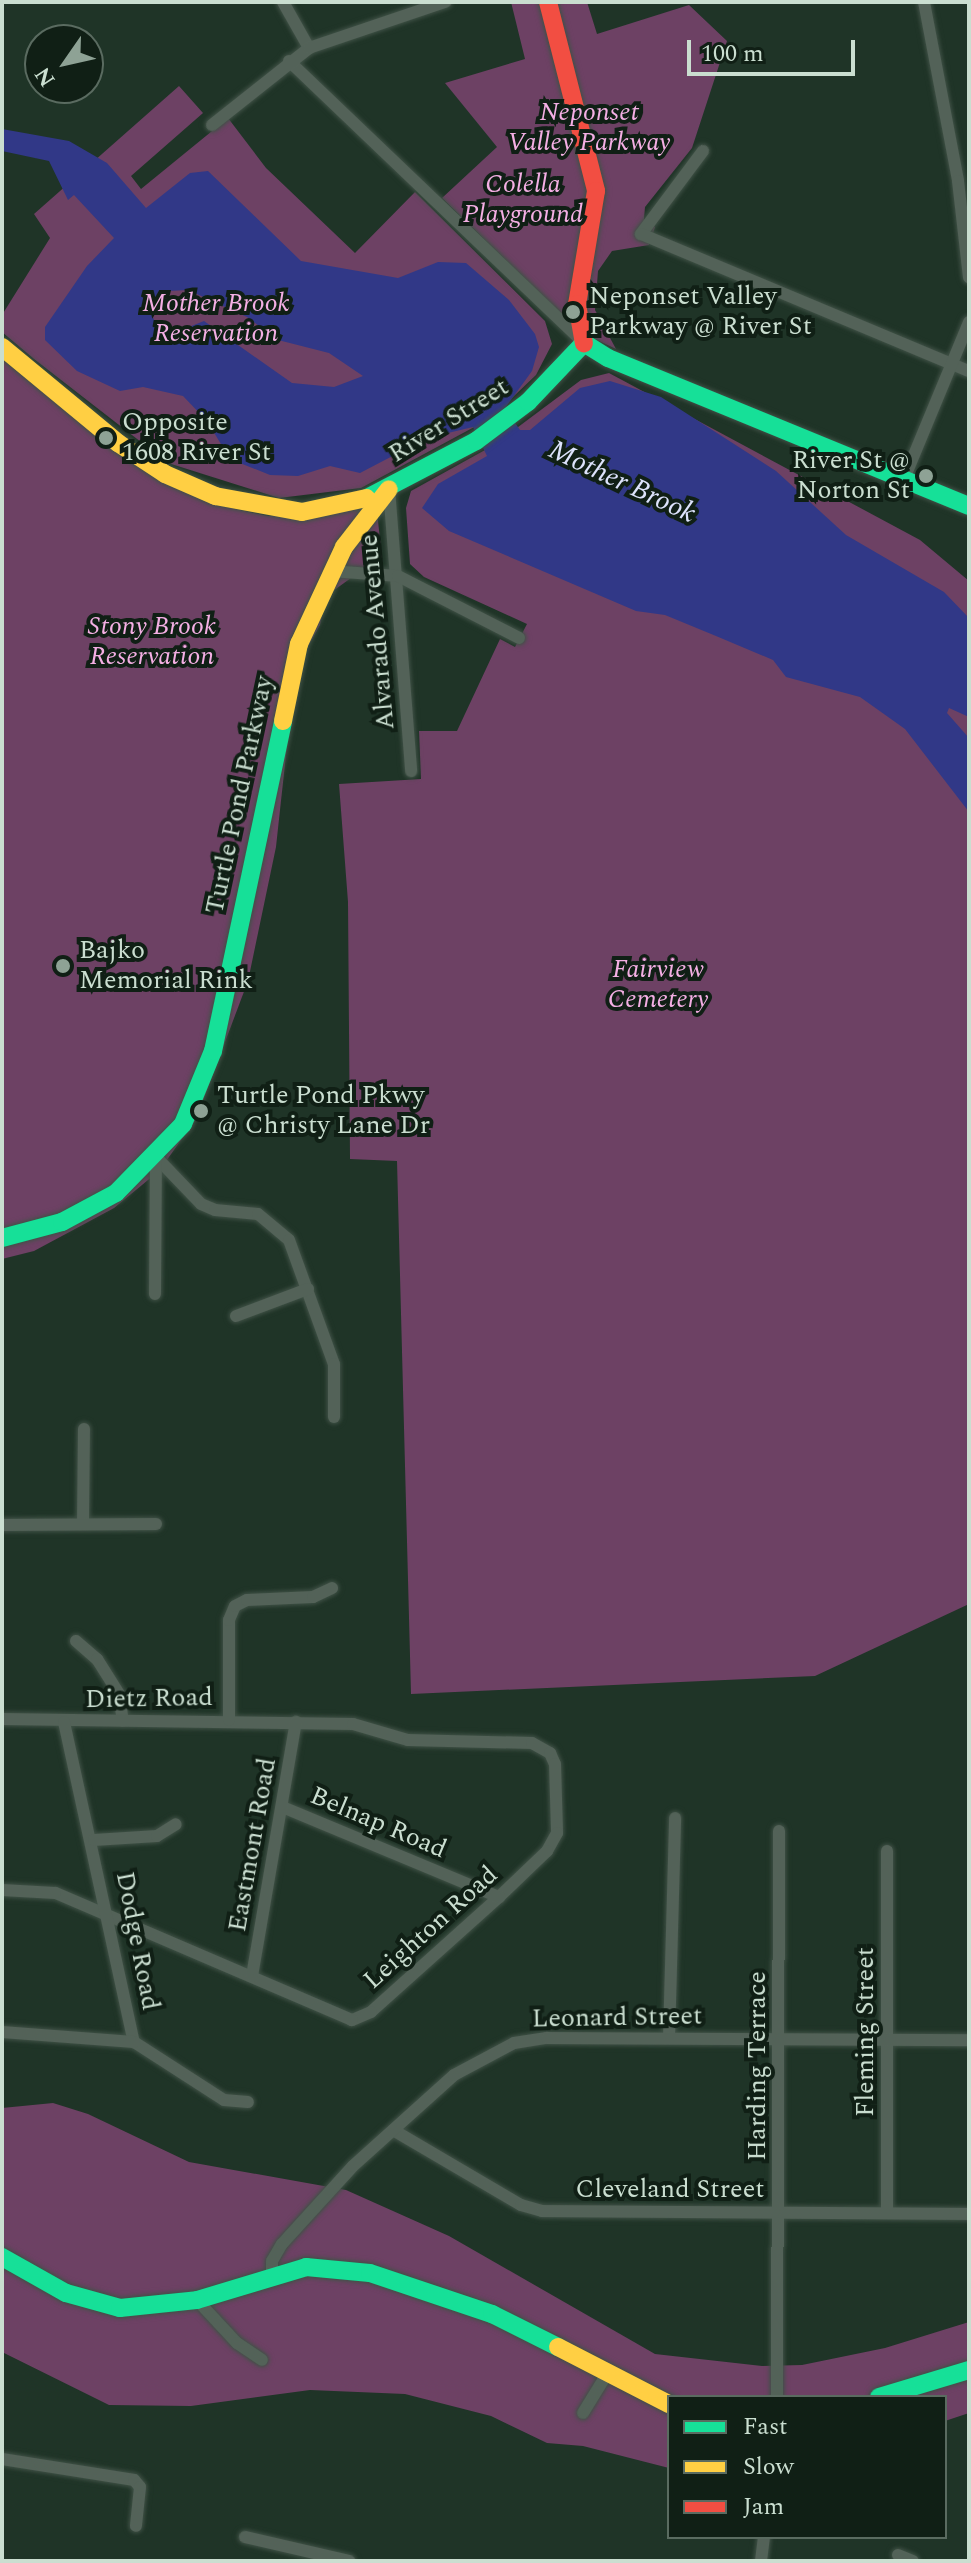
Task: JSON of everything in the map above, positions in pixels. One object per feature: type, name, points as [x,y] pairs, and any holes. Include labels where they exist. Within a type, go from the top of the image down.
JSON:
[{"type":"main road","points":[[548,2],[596,191],[577,304],[584,343],[608,358],[969,506]]},
{"type":"main road","name":"River Street","points":[[2,347],[133,455],[181,482],[277,510],[318,511],[355,504],[389,489],[476,441],[515,413],[584,343]]},
{"type":"main road","name":"Turtle Pond Parkway","points":[[2,1238],[62,1222],[116,1193],[156,1157],[183,1124],[213,1051],[288,684],[305,626],[344,547],[389,489]]},
{"type":"main road","name":"Turtle Pond Parkway","points":[[344,547],[355,504]]},
{"type":"main road","points":[[2,2257],[66,2293],[120,2308],[197,2300],[272,2275],[321,2267],[390,2278],[492,2314],[667,2403]]},
{"type":"main road","points":[[886,2395],[969,2370]]},
{"type":"street","points":[[283,2],[309,48]]},
{"type":"street","points":[[212,125],[309,48],[445,2]]},
{"type":"street","points":[[924,2],[964,180],[969,277]]},
{"type":"street","points":[[289,61],[584,343]]},
{"type":"street","points":[[703,151],[641,234],[969,371]]},
{"type":"street","points":[[904,479],[969,322]]},
{"type":"street","name":"Alvarado Avenue","points":[[389,489],[411,771]]},
{"type":"street","points":[[331,571],[398,576],[519,638]]},
{"type":"street","points":[[156,1157],[201,1204],[215,1210],[258,1214],[279,1227],[308,1289],[334,1364],[334,1417]]},
{"type":"street","points":[[155,1294],[156,1157]]},
{"type":"street","points":[[236,1316],[308,1289]]},
{"type":"street","points":[[83,1523],[84,1429]]},
{"type":"street","points":[[2,1525],[156,1524]]},
{"type":"street","points":[[229,1720],[229,1620],[235,1606],[247,1600],[313,1597],[332,1588]]},
{"type":"street","points":[[76,1641],[97,1659],[119,1694],[123,1721]]},
{"type":"street","name":"Dietz Road","points":[[2,1719],[296,1722]]},
{"type":"street","name":"Dodge Road","points":[[64,1722],[94,1840],[134,2042],[224,2100],[248,2102]]},
{"type":"street","name":"Eastmont Road","points":[[252,1976],[285,1808],[296,1722]]},
{"type":"street","name":"Leighton Road","points":[[2,1890],[55,1893],[343,2018],[361,2019],[547,1851],[557,1833],[550,1753],[532,1743],[408,1740],[353,1724],[296,1722]]},
{"type":"street","name":"Belnap Road","points":[[285,1808],[499,1897]]},
{"type":"street","points":[[669,2038],[675,1818]]},
{"type":"street","points":[[94,1840],[157,1836],[176,1824]]},
{"type":"street","name":"Harding Terrace","points":[[777,2395],[781,2039],[779,1831]]},
{"type":"street","name":"Fleming Street","points":[[887,1851],[887,2213]]},
{"type":"street","points":[[2,2032],[134,2042]]},
{"type":"street","name":"Leonard Street","points":[[272,2275],[275,2254],[295,2229],[393,2130],[469,2064],[514,2043],[669,2038],[969,2040]]},
{"type":"street","name":"Cleveland Street","points":[[393,2130],[532,2210],[969,2214]]},
{"type":"street","points":[[197,2300],[237,2343],[262,2360]]},
{"type":"street","points":[[583,2413],[607,2374]]},
{"type":"street","points":[[2,2459],[134,2480],[140,2487],[136,2526]]},
{"type":"street","points":[[245,2537],[349,2561]]},
{"type":"street","points":[[761,2561],[764,2539]]},
{"type":"street","points":[[898,2555],[913,2561]]},
{"type":"green space","name":"Neponset Valley Parkway","points":[[511,2],[587,2],[597,34],[689,5],[727,41],[692,148],[645,207],[644,219],[655,227],[649,245],[612,251],[598,271],[595,310],[616,349],[580,332],[442,198],[497,147],[445,83],[525,59]]},
{"type":"green space","name":"Mother Brook Reservation","points":[[179,86],[203,113],[131,176],[141,189],[228,118],[266,168],[355,253],[415,192],[545,321],[552,344],[536,375],[491,418],[361,488],[279,498],[168,463],[34,359],[2,332],[2,315],[50,238],[34,214]]},
{"type":"green space","name":"Stony Brook Reservation","points":[[2,359],[125,459],[222,506],[268,516],[319,514],[376,502],[384,577],[351,578],[326,596],[320,625],[306,650],[289,727],[276,847],[248,981],[196,1119],[159,1171],[114,1208],[34,1251],[2,1259]]},
{"type":"green space","name":"Fairview Cemetery","points":[[609,373],[920,540],[969,581],[969,1604],[815,1676],[411,1694],[397,1161],[350,1159],[348,902],[339,784],[421,779],[419,731],[457,731],[500,639],[515,647],[527,624],[424,577],[410,564],[406,508],[411,491],[494,445],[581,380]]},
{"type":"green space","points":[[53,2103],[88,2114],[189,2162],[346,2190],[449,2236],[655,2354],[762,2366],[802,2365],[885,2348],[969,2322],[969,2413],[947,2420],[947,2395],[667,2395],[667,2467],[583,2446],[547,2443],[491,2416],[405,2394],[310,2390],[191,2406],[109,2405],[2,2352],[2,2108]]},
{"type":"water","name":"Mother Brook","points":[[2,129],[69,141],[107,163],[146,208],[190,173],[208,171],[301,261],[398,278],[438,262],[466,263],[509,300],[535,334],[539,347],[532,371],[505,408],[520,430],[530,430],[580,388],[610,381],[661,397],[776,471],[846,535],[944,592],[969,618],[969,717],[949,708],[947,713],[969,738],[969,812],[905,729],[860,697],[786,677],[773,660],[665,615],[636,611],[449,531],[422,508],[438,484],[487,456],[473,427],[427,438],[360,473],[330,466],[298,476],[270,475],[230,459],[207,421],[183,396],[143,387],[120,391],[77,371],[45,340],[45,327],[87,266],[114,238],[74,195],[68,200],[49,161],[2,151]],"holes":[[[188,290],[247,317],[278,340],[329,353],[363,376],[334,387],[292,383],[204,321],[174,333],[159,331],[148,306],[160,303],[168,291]]]},
{"type":"traffic: fast","points":[[584,343],[608,358],[969,506]]},
{"type":"traffic: fast","points":[[367,498],[476,441],[528,402],[584,343]]},
{"type":"traffic: fast","points":[[2,1238],[62,1222],[116,1193],[183,1124],[213,1051],[283,721]]},
{"type":"traffic: fast","points":[[2,2257],[66,2293],[120,2308],[197,2300],[306,2267],[370,2273],[492,2314],[558,2347]]},
{"type":"traffic: fast","points":[[886,2395],[969,2370]]},
{"type":"traffic: slow","points":[[2,347],[118,443],[165,474],[215,496],[302,512],[367,498]]},
{"type":"traffic: slow","points":[[283,721],[299,644],[344,547],[389,489]]},
{"type":"traffic: slow","points":[[558,2347],[667,2403]]},
{"type":"traffic: jam","points":[[548,2],[596,191],[577,304],[584,343]]},
{"type":"place","name":"Neponset Valley Parkway @ River St","points":[[573,312]]},
{"type":"place","name":"Opposite 1608 River St","points":[[106,438]]},
{"type":"place","name":"River St @ Norton St","points":[[926,476]]},
{"type":"place","name":"Bajko Memorial Rink","points":[[63,966]]},
{"type":"place","name":"Turtle Pond Pkwy @ Christy Lane Dr","points":[[201,1111]]},
{"type":"park label","name":"Colella Playground","points":[[523,200]]}]
